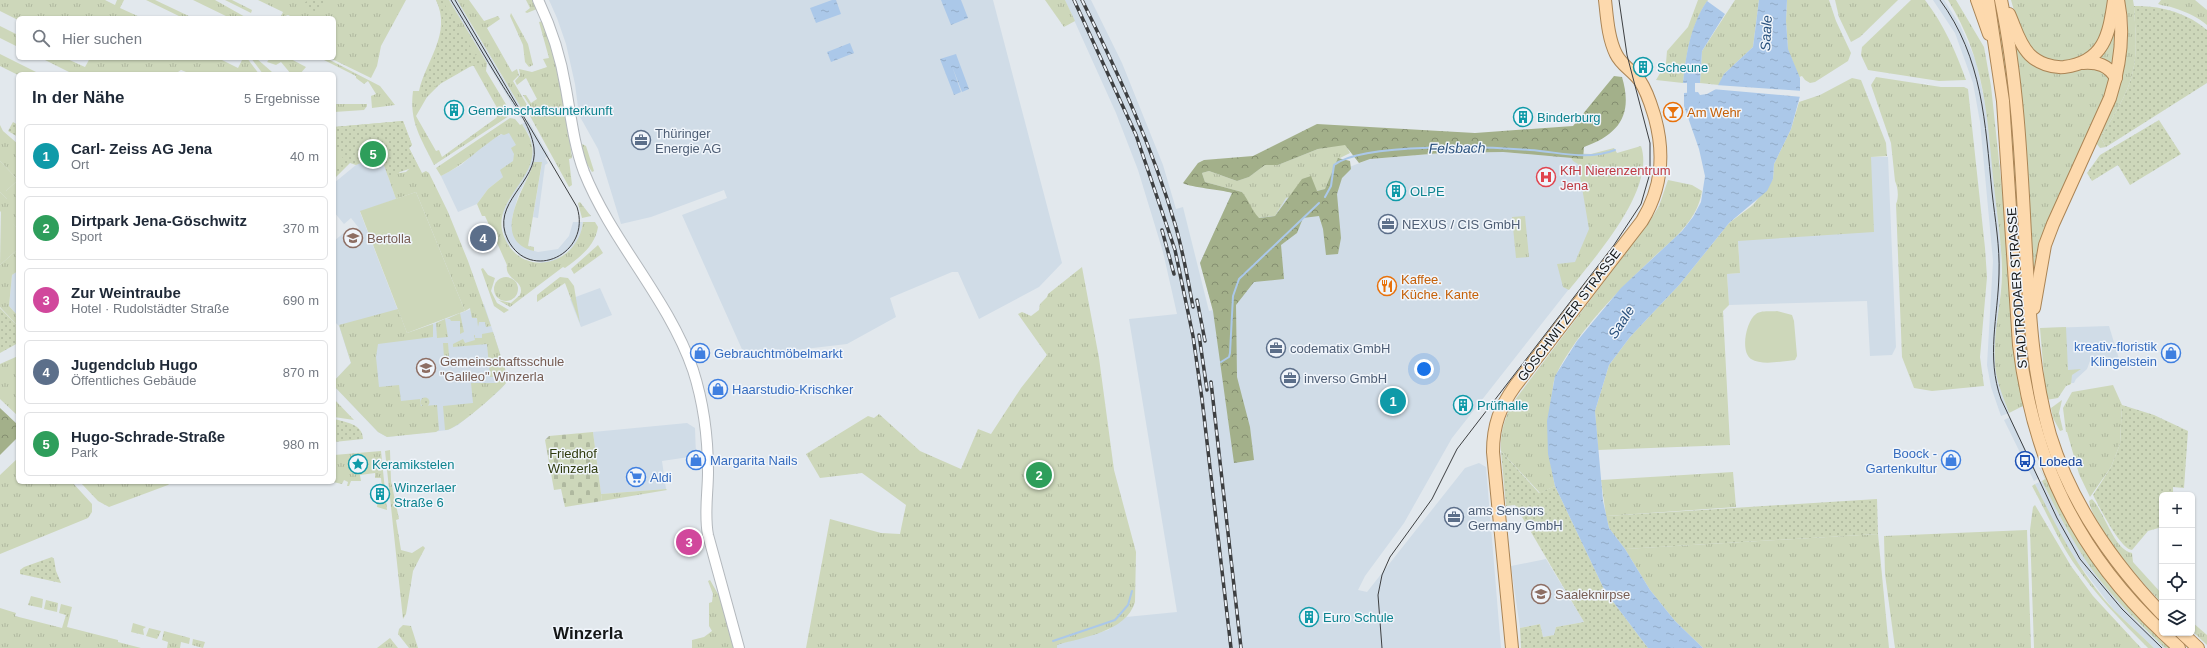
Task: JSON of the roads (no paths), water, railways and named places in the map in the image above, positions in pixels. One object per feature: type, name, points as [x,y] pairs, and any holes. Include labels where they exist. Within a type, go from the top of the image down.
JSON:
[{"type":"main road","name":"GÖSCHWITZER STRASSE","points":[[1512,648],[1493,452],[1494,427],[1498,412],[1515,386],[1642,221],[1650,208],[1659,182],[1661,157],[1660,142],[1648,95],[1639,80],[1616,55],[1610,33],[1605,0]]},
{"type":"main road","points":[[1977,0],[1999,62]]},
{"type":"main road","name":"STADTRODAER STRASSE","points":[[1988,0],[1999,62],[2008,169],[2019,345],[2024,381],[2038,441],[2054,481],[2090,547],[2113,579],[2159,628]]},
{"type":"main road","points":[[2002,0],[2024,48],[2036,60],[2059,67],[2094,62],[2104,65],[2110,69],[2116,78]]},
{"type":"main road","name":"STADTRODAER STRASSE","points":[[2002,0],[2017,113],[2030,327],[2042,405],[2051,436],[2068,481],[2097,535],[2119,566],[2159,611]]},
{"type":"main road","points":[[2083,64],[2102,44],[2109,27],[2114,0]]},
{"type":"main road","points":[[2030,327],[2046,245],[2063,197],[2110,98],[2116,78],[2121,37],[2118,0]]},
{"type":"main road","name":"STADTRODAER STRASSE","points":[[2167,636],[2179,648]]},
{"type":"main road","points":[[2185,636],[2198,648]]},
{"type":"street","points":[[538,0],[555,40],[566,89],[575,141],[590,186],[607,220],[672,326],[693,371],[701,411],[708,470],[706,528],[739,648]]},
{"type":"water","points":[[836,0],[841,14],[816,23],[810,8]]},
{"type":"water","points":[[941,0],[961,0],[968,18],[951,25]]},
{"type":"water","name":"Saale","points":[[1759,0],[1787,0],[1786,21],[1788,49],[1800,78],[1800,96],[1791,129],[1774,164],[1773,179],[1767,191],[1729,223],[1680,284],[1630,337],[1609,365],[1595,411],[1603,501],[1609,528],[1625,549],[1650,590],[1675,621],[1703,648],[1648,648],[1605,591],[1555,486],[1548,454],[1547,421],[1555,376],[1577,341],[1621,288],[1682,231],[1693,217],[1701,202],[1705,176],[1699,149],[1684,106],[1684,93],[1698,92],[1700,95],[1707,94],[1716,89],[1724,74],[1753,47]]},
{"type":"water","points":[[1707,1],[1725,14],[1702,51],[1700,83],[1683,83],[1687,51],[1696,20]]},
{"type":"water","points":[[850,43],[854,53],[831,62],[827,52]]},
{"type":"water","points":[[956,54],[969,89],[962,92],[952,66],[961,92],[954,95],[940,59]]},
{"type":"waterway","points":[[1691,74],[1691,92],[1695,101]]},
{"type":"waterway","name":"Felsbach","points":[[1325,197],[1331,186],[1334,165],[1349,158],[1372,153],[1399,149],[1459,147],[1530,150],[1573,155],[1594,155],[1615,150]]},
{"type":"waterway","name":"Felsbach","points":[[1221,362],[1229,357],[1230,353],[1233,296],[1239,279],[1319,203]]},
{"type":"waterway","points":[[1053,641],[1115,620],[1128,605],[1132,591]]},
{"type":"tram line","points":[[451,0],[521,114],[532,139],[534,160],[529,172],[509,204],[505,215],[504,227],[508,240],[518,253],[530,260],[543,261],[556,257],[568,249],[576,238],[579,224],[577,207],[455,0]]},
{"type":"tram line","points":[[1382,648],[1378,595],[1382,575],[1390,557],[1432,499],[1457,449],[1614,245],[1641,204],[1650,173],[1650,143],[1627,55],[1619,0]]},
{"type":"tram line","points":[[1940,0],[1954,22],[1974,68],[1984,116],[1999,254],[1999,274],[1994,337],[1994,368],[2001,399],[2057,518],[2080,559],[2122,609],[2162,648]]},
{"type":"railway","points":[[1074,0],[1136,135],[1175,250],[1193,336],[1202,399],[1231,648]]},
{"type":"railway","points":[[1082,0],[1121,82],[1156,166],[1178,234],[1193,307]]},
{"type":"railway","points":[[1162,230],[1174,274]]},
{"type":"railway","points":[[1197,300],[1205,341]]},
{"type":"railway","points":[[1199,335],[1207,390]]},
{"type":"railway","points":[[1211,382],[1241,648]]},
{"type":"place","name":"Scheune","points":[[1643,67]]},
{"type":"place","name":"Gemeinschaftsunterkunft","points":[[454,110]]},
{"type":"place","name":"Am Wehr","points":[[1673,112]]},
{"type":"place","name":"Binderburg","points":[[1523,117]]},
{"type":"place","name":"Thüringer Energie AG","points":[[641,140]]},
{"type":"place","name":"Hugo-Schrade-Straße","points":[[373,154]]},
{"type":"place","name":"KfH Nierenzentrum Jena","points":[[1546,177]]},
{"type":"place","name":"OLPE","points":[[1396,191]]},
{"type":"place","name":"NEXUS / CIS GmbH","points":[[1388,224]]},
{"type":"place","name":"Bertolla","points":[[353,238]]},
{"type":"place","name":"Jugendclub Hugo","points":[[483,238]]},
{"type":"place","name":"Kaffee. Küche. Kante","points":[[1387,286]]},
{"type":"place","name":"codematix GmbH","points":[[1276,348]]},
{"type":"place","name":"Gebrauchtmöbelmarkt","points":[[700,353]]},
{"type":"place","name":"kreativ-floristik Klingelstein","points":[[2171,353]]},
{"type":"place","name":"Gemeinschaftsschule \"Galileo\" Winzerla","points":[[426,368]]},
{"type":"place","name":"inverso GmbH","points":[[1290,378]]},
{"type":"place","name":"Haarstudio-Krischker","points":[[718,389]]},
{"type":"place","name":"Carl- Zeiss AG Jena","points":[[1393,401]]},
{"type":"place","name":"Prüfhalle","points":[[1463,405]]},
{"type":"place","name":"Margarita Nails","points":[[696,460]]},
{"type":"place","name":"Boock - Gartenkultur","points":[[1951,460]]},
{"type":"place","name":"Lobeda","points":[[2025,461]]},
{"type":"place","name":"Keramikstelen","points":[[358,464]]},
{"type":"place","name":"Dirtpark Jena-Göschwitz","points":[[1039,475]]},
{"type":"place","name":"Aldi","points":[[636,477]]},
{"type":"place","name":"Winzerlaer Straße 6","points":[[380,494]]},
{"type":"place","name":"ams Sensors Germany GmbH","points":[[1454,517]]},
{"type":"place","name":"Zur Weintraube","points":[[689,542]]},
{"type":"place","name":"Saaleknirpse","points":[[1541,594]]},
{"type":"place","name":"Euro Schule","points":[[1309,617]]},
{"type":"district","name":"Winzerla","points":[[588,633]]},
{"type":"park label","name":"Friedhof Winzerla","points":[[573,460]]}]
